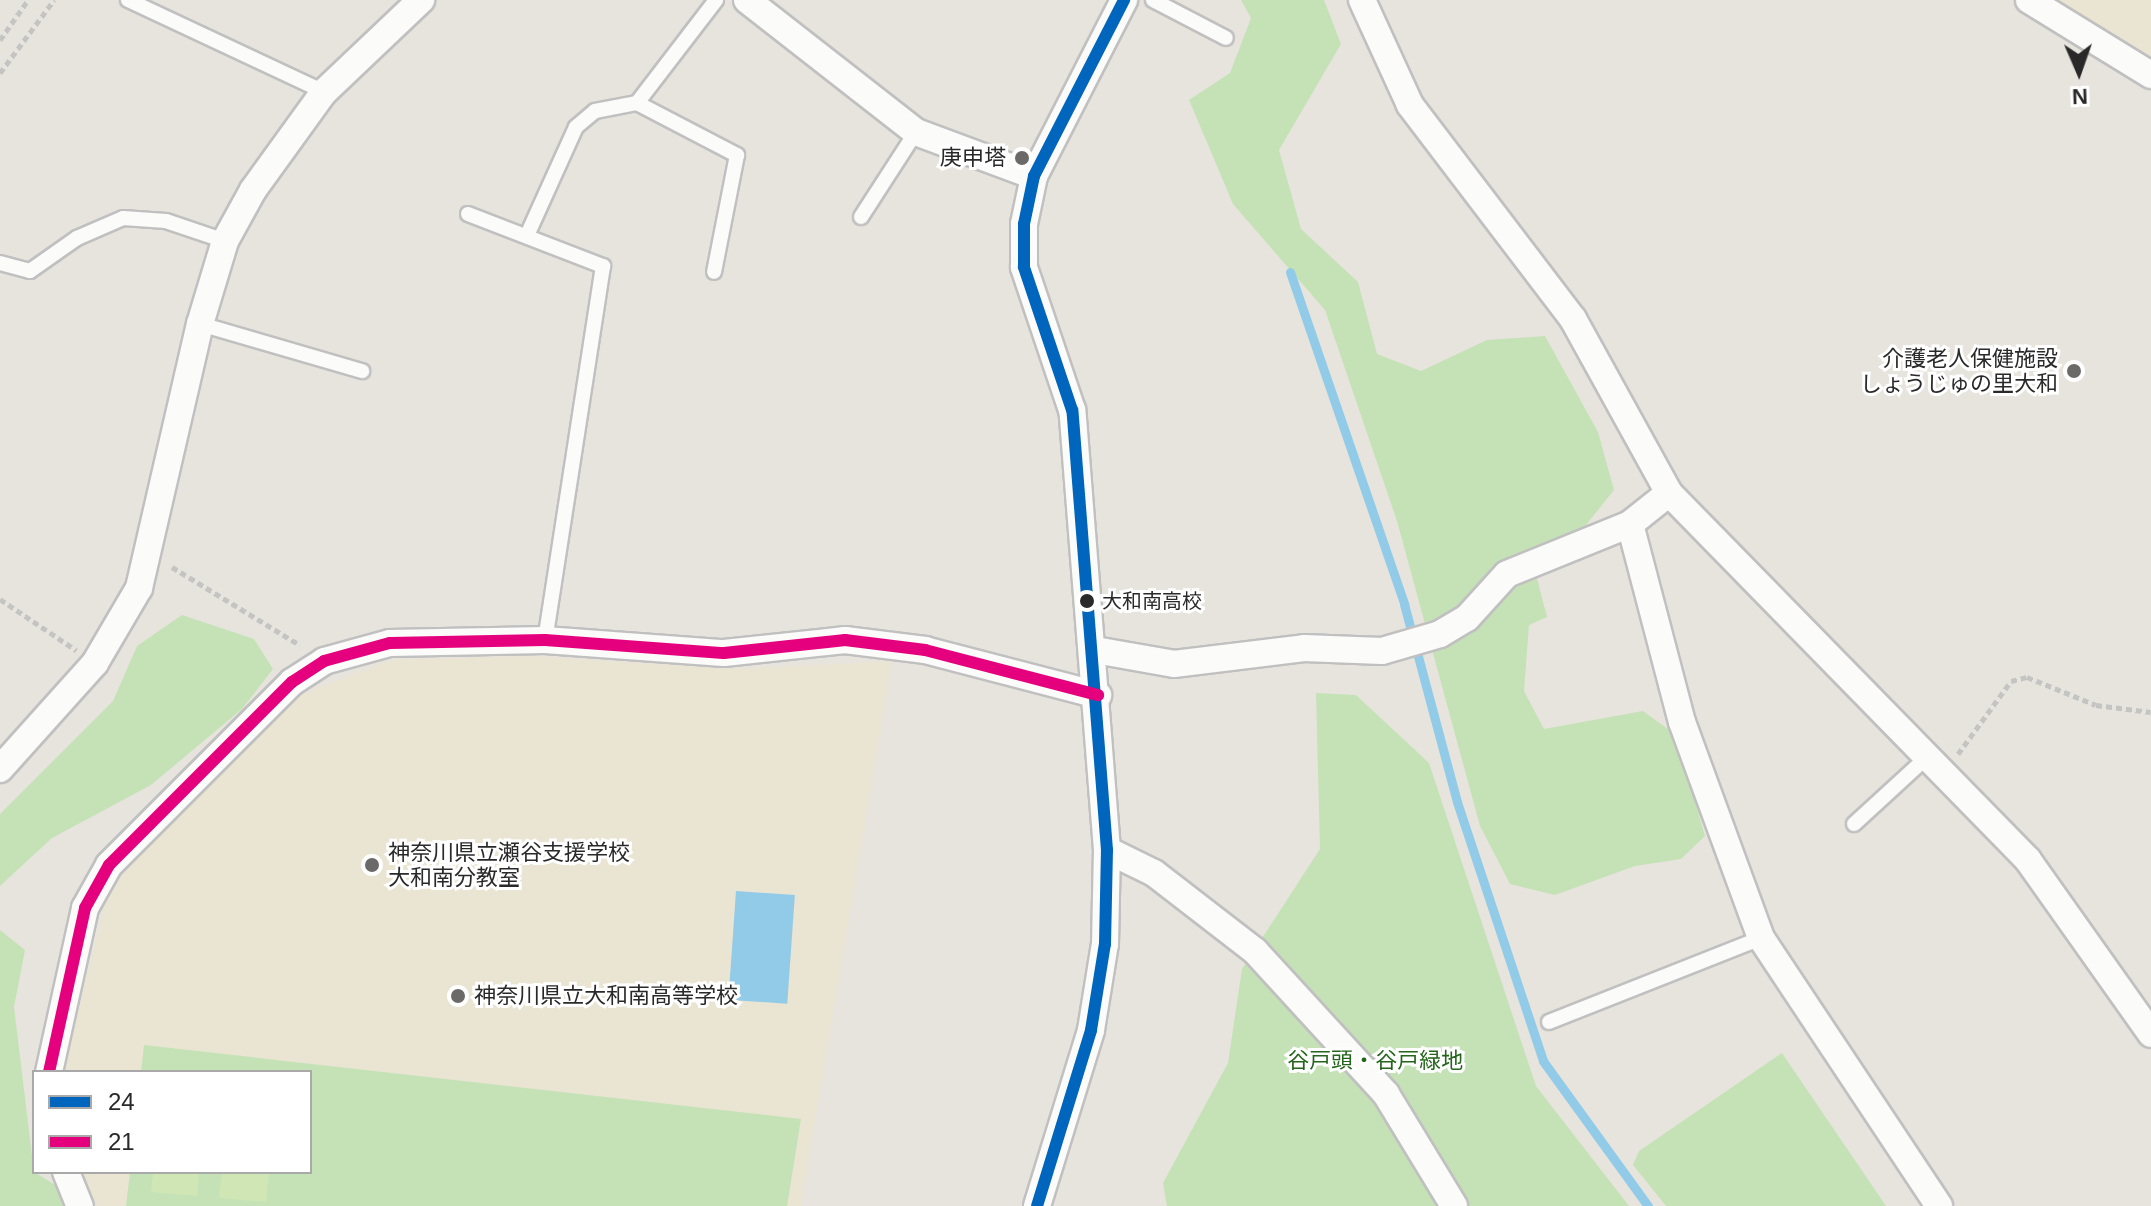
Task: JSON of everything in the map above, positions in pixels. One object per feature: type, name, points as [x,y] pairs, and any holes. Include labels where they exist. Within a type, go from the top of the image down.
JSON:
[{"type":"street","points":[[0,769],[95,663],[133,602],[200,324],[225,241],[253,190],[324,92],[421,0]]},
{"type":"street","points":[[747,0],[916,132],[1034,176]]},
{"type":"street","points":[[1037,1206],[1091,1030],[1105,944],[1107,850],[1095,650],[1072,410],[1024,267],[1034,176],[1124,0]]},
{"type":"street","points":[[1362,0],[1410,105],[1573,319],[1669,493],[2028,860],[2151,1034]]},
{"type":"street","points":[[2029,0],[2151,75]]},
{"type":"street","points":[[1095,650],[1174,664],[1304,648],[1382,651],[1467,618],[1507,574],[1630,524],[1669,493]]},
{"type":"street","points":[[1630,524],[1682,722],[1761,938],[1939,1206]]},
{"type":"street","points":[[49,1070],[85,908],[109,865],[292,682],[324,661],[390,643],[545,640],[724,653],[845,640],[925,650],[1098,695]]},
{"type":"street","points":[[1107,850],[1165,880],[1255,951],[1386,1094],[1454,1206]]},
{"type":"street","points":[[67,1174],[80,1206]]},
{"type":"lane","points":[[128,0],[324,92]]},
{"type":"lane","points":[[637,103],[716,0]]},
{"type":"lane","points":[[1153,0],[1226,38]]},
{"type":"lane","points":[[529,231],[576,127],[595,111],[637,103],[737,155],[714,272]]},
{"type":"lane","points":[[861,217],[916,132]]},
{"type":"lane","points":[[468,214],[529,231],[537,242],[603,266],[545,640]]},
{"type":"lane","points":[[0,263],[30,271],[77,238],[123,218],[166,221],[225,241]]},
{"type":"lane","points":[[200,324],[362,371]]},
{"type":"lane","points":[[1854,824],[1935,765]]},
{"type":"lane","points":[[1549,1022],[1761,938]]},
{"type":"path","points":[[0,40],[28,0]]},
{"type":"path","points":[[0,73],[54,0]]},
{"type":"path","points":[[146,554],[271,627]]},
{"type":"path","points":[[0,599],[95,663]]},
{"type":"path","points":[[1935,765],[2011,681],[2027,677],[2096,705],[2151,712]]},
{"type":"shaded area","points":[[2035,0],[2151,0],[2151,72]]},
{"type":"shaded area","name":"神奈川県立大和南高等学校","points":[[530,656],[729,669],[892,661],[801,1206],[97,1206],[83,1174],[312,1174],[312,1070],[64,1070],[108,894],[158,831],[303,694],[392,660]]},
{"type":"green space","points":[[1241,0],[1324,0],[1341,44],[1279,150],[1301,229],[1358,282],[1377,354],[1421,371],[1487,340],[1545,336],[1598,432],[1614,490],[1586,525],[1531,555],[1547,617],[1529,625],[1524,691],[1544,729],[1643,711],[1676,735],[1705,836],[1681,859],[1635,866],[1555,895],[1510,884],[1480,826],[1397,521],[1325,310],[1233,204],[1189,100],[1230,73],[1251,18]]},
{"type":"green space","points":[[182,615],[254,639],[273,669],[242,709],[151,785],[52,838],[0,886],[0,814],[113,701],[137,646]]},
{"type":"green space","name":"谷戸頭・谷戸緑地","points":[[1316,693],[1356,695],[1429,763],[1536,1086],[1629,1206],[1167,1206],[1163,1183],[1228,1063],[1242,969],[1320,849]]},
{"type":"green space","points":[[0,930],[25,950],[14,1007],[32,1174],[37,1174],[90,1206],[0,1206]]},
{"type":"green space","points":[[144,1045],[801,1119],[787,1206],[126,1206],[130,1174],[312,1174],[312,1070],[141,1070]]},
{"type":"green space","points":[[1782,1053],[1886,1206],[1666,1206],[1633,1165],[1639,1151]]},
{"type":"green space","points":[[153,1174],[199,1174],[197,1196],[151,1192]]},
{"type":"green space","points":[[222,1174],[269,1174],[266,1202],[219,1198]]},
{"type":"water","points":[[736,891],[795,895],[787,1004],[728,1000]]},
{"type":"waterway","points":[[1290,272],[1404,604],[1457,802],[1543,1061],[1648,1206]]},
{"type":"transit line","name":"24","points":[[1037,1206],[1091,1030],[1105,944],[1107,850],[1072,410],[1024,267],[1024,224],[1034,176],[1124,0]]},
{"type":"transit line","name":"21","points":[[49,1070],[85,908],[109,865],[292,682],[324,661],[390,643],[545,640],[724,653],[845,640],[925,650],[1098,695]]},
{"type":"place","name":"庚申塔","points":[[1022,158]]},
{"type":"place","name":"介護老人保健施設 しょうじゅの里大和","points":[[2074,371]]},
{"type":"place","name":"大和南高校","points":[[1087,601]]},
{"type":"place","name":"神奈川県立瀬谷支援学校 大和南分教室","points":[[372,865]]},
{"type":"place","name":"神奈川県立大和南高等学校","points":[[458,996]]}]
